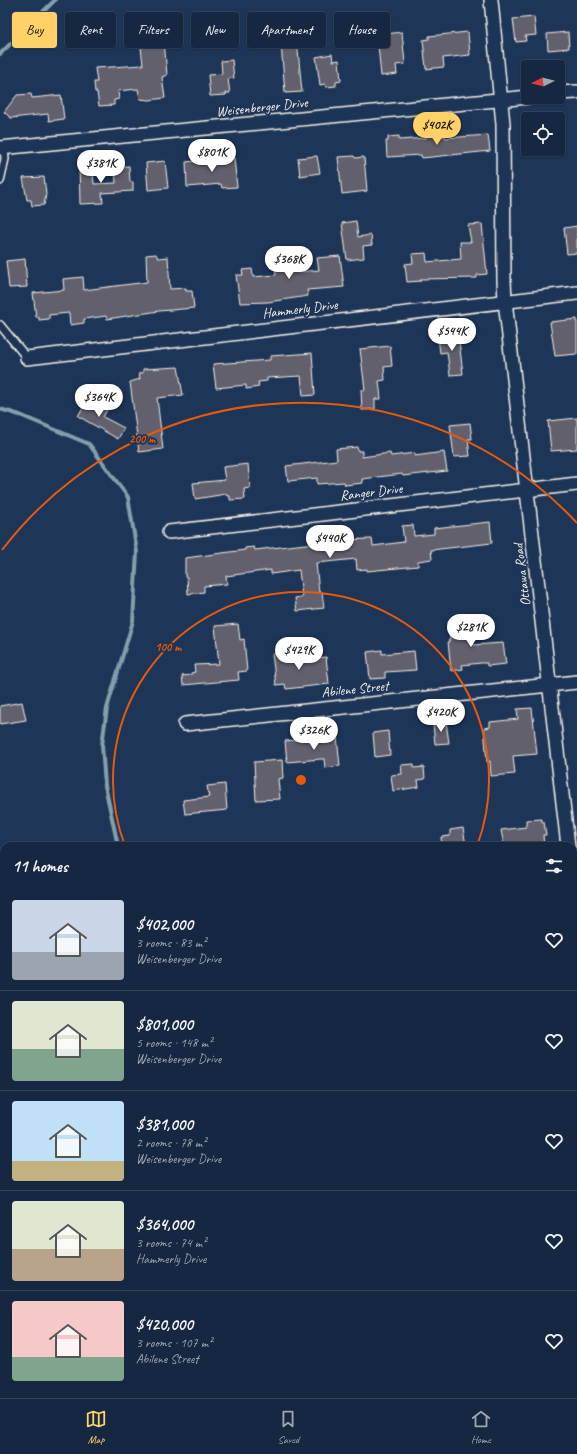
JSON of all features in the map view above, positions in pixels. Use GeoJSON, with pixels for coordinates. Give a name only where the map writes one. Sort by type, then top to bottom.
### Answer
{"type":"FeatureCollection","features":[{"type":"Feature","properties":{"kind":"street","name":"Ottawa Road"},"geometry":{"type":"LineString","coordinates":[[491,0],[503,124],[505,301],[551,685],[568,842]]}},
{"type":"Feature","properties":{"kind":"street"},"geometry":{"type":"LineString","coordinates":[[565,93],[577,92]]}},
{"type":"Feature","properties":{"kind":"street","name":"Weisenberger Drive"},"geometry":{"type":"LineString","coordinates":[[2,148],[521,97]]}},
{"type":"Feature","properties":{"kind":"street","name":"Hammerly Drive"},"geometry":{"type":"LineString","coordinates":[[27,358],[577,293]]}},
{"type":"Feature","properties":{"kind":"street","name":"Ranger Drive"},"geometry":{"type":"LineString","coordinates":[[169,532],[577,484]]}},
{"type":"Feature","properties":{"kind":"street","name":"Abilene Street"},"geometry":{"type":"LineString","coordinates":[[185,724],[577,682]]}},
{"type":"Feature","properties":{"kind":"lane"},"geometry":{"type":"LineString","coordinates":[[0,181],[5,159],[2,148]]}},
{"type":"Feature","properties":{"kind":"lane"},"geometry":{"type":"LineString","coordinates":[[0,325],[27,358]]}},
{"type":"Feature","properties":{"kind":"building"},"geometry":{"type":"Polygon","coordinates":[[[534,17],[536,35],[525,36],[526,41],[516,42],[513,19],[534,17]]]}},
{"type":"Feature","properties":{"kind":"building"},"geometry":{"type":"Polygon","coordinates":[[[402,32],[405,64],[396,65],[397,74],[381,76],[378,48],[390,48],[390,33],[402,32]]]}},
{"type":"Feature","properties":{"kind":"building"},"geometry":{"type":"Polygon","coordinates":[[[468,32],[470,55],[443,58],[444,67],[426,69],[423,40],[429,39],[429,36],[468,32]]]}},
{"type":"Feature","properties":{"kind":"building"},"geometry":{"type":"Polygon","coordinates":[[[568,32],[569,48],[548,50],[547,34],[568,32]]]}},
{"type":"Feature","properties":{"kind":"building"},"geometry":{"type":"Polygon","coordinates":[[[141,48],[165,48],[167,75],[162,77],[165,98],[149,100],[140,99],[138,89],[118,91],[119,99],[114,100],[114,105],[99,106],[97,92],[95,92],[94,82],[97,82],[95,68],[143,65],[141,48]]]}},
{"type":"Feature","properties":{"kind":"building"},"geometry":{"type":"Polygon","coordinates":[[[281,48],[298,48],[302,92],[285,93],[281,48]]]}},
{"type":"Feature","properties":{"kind":"building"},"geometry":{"type":"Polygon","coordinates":[[[332,54],[333,61],[339,60],[341,81],[336,82],[336,86],[326,87],[325,84],[320,85],[316,57],[332,54]]]}},
{"type":"Feature","properties":{"kind":"building"},"geometry":{"type":"Polygon","coordinates":[[[232,60],[234,78],[228,79],[230,93],[226,93],[226,95],[210,96],[208,75],[222,74],[221,61],[232,60]]]}},
{"type":"Feature","properties":{"kind":"building"},"geometry":{"type":"Polygon","coordinates":[[[31,94],[32,98],[61,95],[64,119],[49,121],[48,114],[11,118],[4,112],[17,95],[31,94]]]}},
{"type":"Feature","properties":{"kind":"building"},"geometry":{"type":"Polygon","coordinates":[[[438,133],[439,137],[445,136],[446,138],[488,135],[490,151],[422,158],[421,155],[387,157],[386,141],[388,141],[388,137],[399,136],[399,140],[426,138],[426,134],[438,133]]]}},
{"type":"Feature","properties":{"kind":"building"},"geometry":{"type":"Polygon","coordinates":[[[317,156],[320,173],[300,176],[298,158],[317,156]]]}},
{"type":"Feature","properties":{"kind":"building"},"geometry":{"type":"Polygon","coordinates":[[[354,156],[355,158],[364,157],[367,191],[342,194],[338,157],[354,156]]]}},
{"type":"Feature","properties":{"kind":"building"},"geometry":{"type":"Polygon","coordinates":[[[234,158],[237,187],[222,188],[221,184],[187,187],[186,162],[204,160],[204,162],[234,158]]]}},
{"type":"Feature","properties":{"kind":"building"},"geometry":{"type":"Polygon","coordinates":[[[92,161],[94,184],[116,183],[115,167],[129,166],[130,182],[133,182],[133,191],[102,193],[103,203],[80,204],[79,162],[92,161]]]}},
{"type":"Feature","properties":{"kind":"building"},"geometry":{"type":"Polygon","coordinates":[[[165,161],[168,188],[148,190],[146,163],[165,161]]]}},
{"type":"Feature","properties":{"kind":"building"},"geometry":{"type":"Polygon","coordinates":[[[44,177],[46,194],[44,205],[32,206],[31,200],[27,200],[23,178],[44,177]]]}},
{"type":"Feature","properties":{"kind":"building"},"geometry":{"type":"Polygon","coordinates":[[[356,221],[358,237],[371,235],[372,245],[363,246],[364,258],[347,260],[342,223],[356,221]]]}},
{"type":"Feature","properties":{"kind":"building"},"geometry":{"type":"Polygon","coordinates":[[[482,224],[487,274],[477,275],[477,278],[421,279],[421,281],[407,282],[405,264],[413,263],[412,254],[426,253],[427,262],[461,259],[460,242],[471,242],[468,225],[482,224]]]}},
{"type":"Feature","properties":{"kind":"building"},"geometry":{"type":"Polygon","coordinates":[[[577,226],[577,253],[567,254],[564,228],[577,226]]]}},
{"type":"Feature","properties":{"kind":"building"},"geometry":{"type":"Polygon","coordinates":[[[296,253],[298,272],[319,270],[317,258],[340,256],[344,287],[307,290],[308,296],[268,302],[240,303],[236,275],[243,275],[242,270],[252,269],[253,277],[276,275],[274,256],[296,253]]]}},
{"type":"Feature","properties":{"kind":"building"},"geometry":{"type":"Polygon","coordinates":[[[156,254],[158,258],[168,257],[170,289],[186,288],[186,291],[192,291],[194,308],[159,311],[107,319],[106,316],[84,319],[84,323],[70,325],[69,313],[49,315],[49,319],[39,320],[39,317],[36,317],[33,293],[64,290],[63,279],[83,277],[84,290],[147,282],[146,255],[156,254]]]}},
{"type":"Feature","properties":{"kind":"building"},"geometry":{"type":"Polygon","coordinates":[[[25,259],[27,287],[9,288],[6,261],[25,259]]]}},
{"type":"Feature","properties":{"kind":"building"},"geometry":{"type":"Polygon","coordinates":[[[577,319],[577,354],[555,356],[550,322],[577,319]]]}},
{"type":"Feature","properties":{"kind":"building"},"geometry":{"type":"Polygon","coordinates":[[[458,332],[463,374],[450,375],[447,352],[440,353],[438,337],[446,336],[446,333],[458,332]]]}},
{"type":"Feature","properties":{"kind":"building"},"geometry":{"type":"Polygon","coordinates":[[[390,346],[392,366],[384,367],[385,380],[379,381],[381,399],[375,399],[375,409],[362,410],[361,390],[365,390],[360,349],[390,346]]]}},
{"type":"Feature","properties":{"kind":"building"},"geometry":{"type":"Polygon","coordinates":[[[312,353],[315,395],[303,396],[301,376],[267,378],[267,381],[258,382],[259,387],[246,389],[246,385],[216,388],[213,364],[270,360],[270,356],[312,353]]]}},
{"type":"Feature","properties":{"kind":"building"},"geometry":{"type":"Polygon","coordinates":[[[178,367],[183,395],[157,398],[163,449],[139,452],[130,382],[140,379],[139,373],[143,373],[143,369],[178,367]]]}},
{"type":"Feature","properties":{"kind":"building"},"geometry":{"type":"Polygon","coordinates":[[[90,395],[101,402],[99,405],[107,410],[103,417],[124,428],[118,439],[78,416],[90,395]]]}},
{"type":"Feature","properties":{"kind":"building"},"geometry":{"type":"Polygon","coordinates":[[[577,418],[577,449],[551,451],[548,421],[577,418]]]}},
{"type":"Feature","properties":{"kind":"building"},"geometry":{"type":"Polygon","coordinates":[[[470,423],[472,439],[468,439],[470,456],[454,457],[450,425],[470,423]]]}},
{"type":"Feature","properties":{"kind":"building"},"geometry":{"type":"Polygon","coordinates":[[[357,447],[358,451],[362,451],[362,457],[390,453],[391,456],[415,453],[415,456],[444,452],[447,471],[403,476],[402,474],[362,479],[363,483],[345,485],[344,482],[317,484],[317,478],[288,481],[286,466],[337,460],[336,449],[357,447]]]}},
{"type":"Feature","properties":{"kind":"building"},"geometry":{"type":"Polygon","coordinates":[[[248,464],[250,488],[244,489],[245,499],[230,500],[230,496],[227,496],[226,494],[195,499],[193,483],[225,480],[223,467],[248,464]]]}},
{"type":"Feature","properties":{"kind":"building"},"geometry":{"type":"Polygon","coordinates":[[[490,522],[492,543],[431,550],[432,559],[418,561],[418,566],[367,571],[367,569],[357,570],[356,559],[316,563],[319,592],[322,592],[324,608],[297,611],[295,598],[302,597],[299,570],[271,574],[271,570],[226,576],[227,584],[204,586],[204,592],[188,594],[187,577],[185,577],[185,558],[245,550],[245,548],[254,547],[255,550],[314,543],[314,545],[338,540],[372,539],[373,546],[404,542],[402,526],[413,525],[414,536],[434,534],[434,528],[490,522]]]}},
{"type":"Feature","properties":{"kind":"building"},"geometry":{"type":"Polygon","coordinates":[[[470,620],[473,645],[503,643],[506,664],[487,666],[487,663],[481,663],[462,665],[463,669],[451,671],[448,622],[470,620]]]}},
{"type":"Feature","properties":{"kind":"building"},"geometry":{"type":"Polygon","coordinates":[[[238,624],[240,640],[244,639],[247,671],[238,672],[239,680],[183,685],[182,676],[191,675],[191,673],[195,672],[194,665],[219,664],[215,626],[238,624]]]}},
{"type":"Feature","properties":{"kind":"building"},"geometry":{"type":"Polygon","coordinates":[[[382,650],[382,654],[414,651],[416,670],[385,672],[385,678],[370,679],[367,652],[382,650]]]}},
{"type":"Feature","properties":{"kind":"building"},"geometry":{"type":"Polygon","coordinates":[[[299,651],[300,660],[326,657],[329,684],[286,689],[285,684],[276,685],[272,654],[299,651]]]}},
{"type":"Feature","properties":{"kind":"building"},"geometry":{"type":"Polygon","coordinates":[[[22,702],[26,720],[0,724],[0,706],[22,702]]]}},
{"type":"Feature","properties":{"kind":"building"},"geometry":{"type":"Polygon","coordinates":[[[532,708],[537,754],[513,756],[515,774],[491,776],[490,761],[487,762],[484,728],[490,727],[490,722],[518,719],[517,709],[532,708]]]}},
{"type":"Feature","properties":{"kind":"building"},"geometry":{"type":"Polygon","coordinates":[[[446,722],[449,743],[435,744],[433,724],[446,722]]]}},
{"type":"Feature","properties":{"kind":"building"},"geometry":{"type":"Polygon","coordinates":[[[388,731],[390,755],[375,757],[373,733],[388,731]]]}},
{"type":"Feature","properties":{"kind":"building"},"geometry":{"type":"Polygon","coordinates":[[[337,737],[340,766],[325,768],[324,759],[287,762],[285,741],[337,737]]]}},
{"type":"Feature","properties":{"kind":"building"},"geometry":{"type":"Polygon","coordinates":[[[282,760],[283,778],[278,779],[280,799],[256,800],[254,762],[282,760]]]}},
{"type":"Feature","properties":{"kind":"building"},"geometry":{"type":"Polygon","coordinates":[[[414,764],[414,768],[424,767],[425,779],[418,780],[419,787],[393,791],[391,775],[402,774],[401,765],[414,764]]]}},
{"type":"Feature","properties":{"kind":"building"},"geometry":{"type":"Polygon","coordinates":[[[225,784],[227,810],[185,814],[183,800],[209,797],[207,786],[225,784]]]}},
{"type":"Feature","properties":{"kind":"building"},"geometry":{"type":"Polygon","coordinates":[[[542,819],[542,822],[544,822],[546,835],[543,835],[544,842],[503,842],[501,830],[526,827],[526,820],[542,819]]]}},
{"type":"Feature","properties":{"kind":"building"},"geometry":{"type":"Polygon","coordinates":[[[463,828],[465,842],[442,842],[441,837],[450,836],[450,830],[463,828]]]}},
{"type":"Feature","properties":{"kind":"waterway"},"geometry":{"type":"LineString","coordinates":[[0,54],[55,0]]}},
{"type":"Feature","properties":{"kind":"waterway"},"geometry":{"type":"LineString","coordinates":[[0,409],[20,415],[89,444],[128,497],[137,552],[133,621],[107,708],[102,745],[105,786],[117,842]]}}]}
